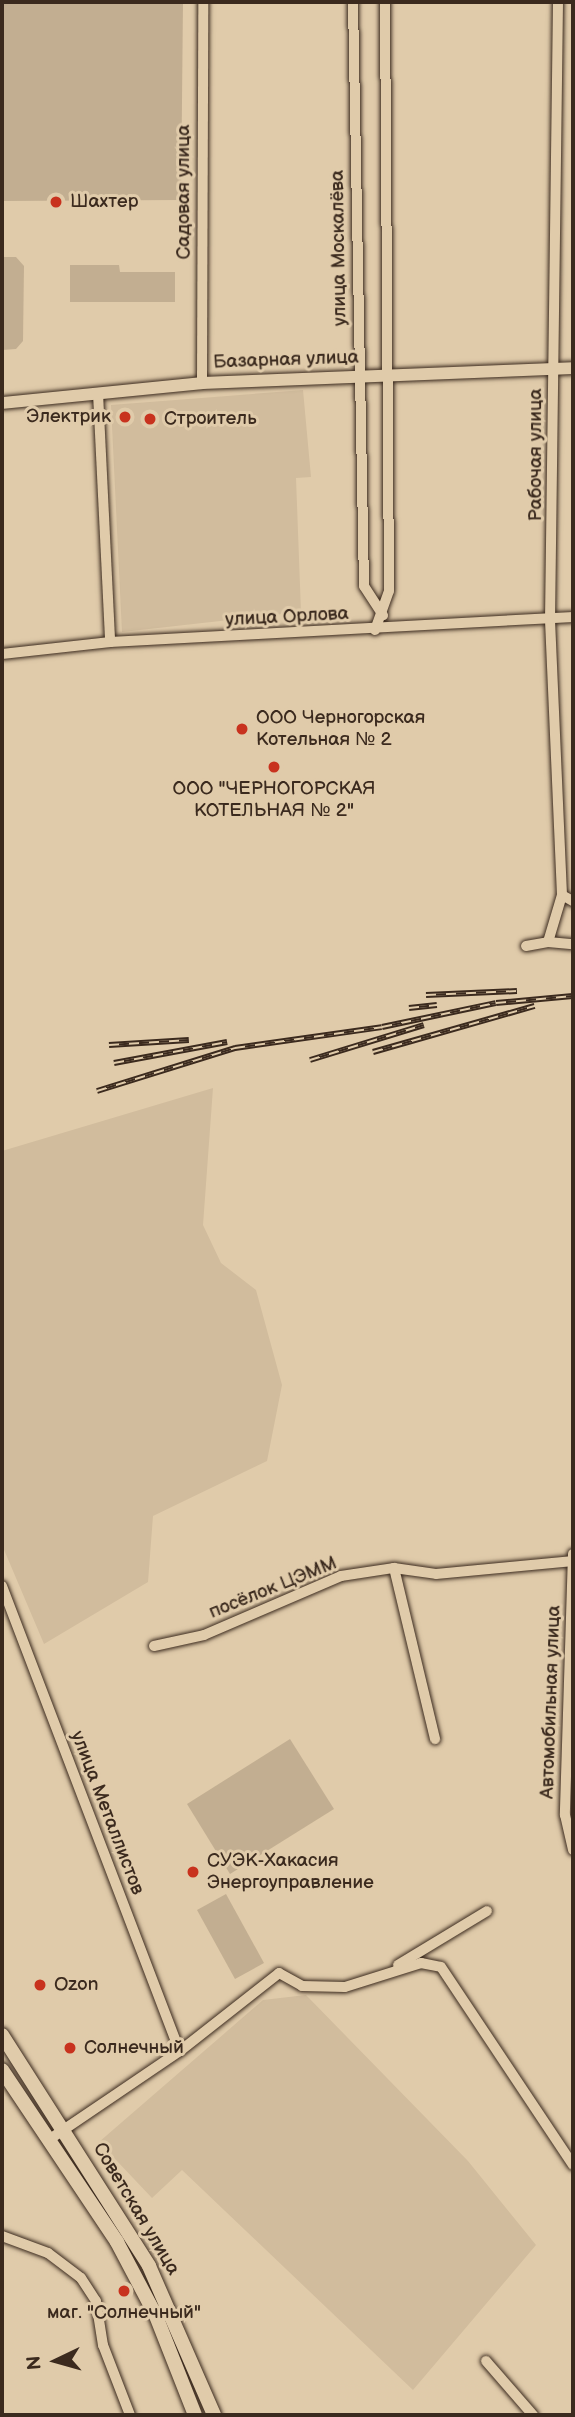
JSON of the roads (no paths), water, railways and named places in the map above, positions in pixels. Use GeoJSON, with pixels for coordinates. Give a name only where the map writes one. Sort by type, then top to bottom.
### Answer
{"type":"FeatureCollection","features":[{"type":"Feature","properties":{"kind":"main road","name":"Советская улица"},"geometry":{"type":"LineString","coordinates":[[2,2035],[149,2266],[214,2415]]}},
{"type":"Feature","properties":{"kind":"main road","name":"Советская улица"},"geometry":{"type":"LineString","coordinates":[[2,2070],[134,2272],[195,2415]]}},
{"type":"Feature","properties":{"kind":"main road"},"geometry":{"type":"LineString","coordinates":[[15,2090],[30,2080]]}},
{"type":"Feature","properties":{"kind":"street","name":"Садовая улица"},"geometry":{"type":"LineString","coordinates":[[202,2],[202,383]]}},
{"type":"Feature","properties":{"kind":"street","name":"улица Москалёва"},"geometry":{"type":"LineString","coordinates":[[353,2],[364,586],[383,615]]}},
{"type":"Feature","properties":{"kind":"street"},"geometry":{"type":"LineString","coordinates":[[375,630],[383,615],[389,591],[390,376],[385,2]]}},
{"type":"Feature","properties":{"kind":"street","name":"Рабочая улица"},"geometry":{"type":"LineString","coordinates":[[548,942],[562,895],[550,620],[558,2]]}},
{"type":"Feature","properties":{"kind":"street","name":"Базарная улица"},"geometry":{"type":"LineString","coordinates":[[2,403],[202,383],[573,368]]}},
{"type":"Feature","properties":{"kind":"street"},"geometry":{"type":"LineString","coordinates":[[98,393],[110,642]]}},
{"type":"Feature","properties":{"kind":"street","name":"улица Орлова"},"geometry":{"type":"LineString","coordinates":[[2,654],[110,642],[375,630],[573,617]]}},
{"type":"Feature","properties":{"kind":"street"},"geometry":{"type":"LineString","coordinates":[[562,895],[573,901]]}},
{"type":"Feature","properties":{"kind":"street"},"geometry":{"type":"LineString","coordinates":[[526,946],[548,942],[573,944]]}},
{"type":"Feature","properties":{"kind":"street","name":"Автомобильная улица"},"geometry":{"type":"LineString","coordinates":[[573,1554],[565,1815],[573,1850]]}},
{"type":"Feature","properties":{"kind":"street","name":"посёлок ЦЭММ"},"geometry":{"type":"LineString","coordinates":[[154,1646],[204,1635],[341,1576],[394,1568],[436,1574],[573,1561]]}},
{"type":"Feature","properties":{"kind":"street"},"geometry":{"type":"LineString","coordinates":[[394,1568],[435,1739]]}},
{"type":"Feature","properties":{"kind":"street","name":"улица Металлистов"},"geometry":{"type":"LineString","coordinates":[[2,1586],[180,2052]]}},
{"type":"Feature","properties":{"kind":"street"},"geometry":{"type":"LineString","coordinates":[[391,1969],[487,1912]]}},
{"type":"Feature","properties":{"kind":"street"},"geometry":{"type":"LineString","coordinates":[[50,2140],[180,2052],[279,1973],[302,1986],[345,1986],[391,1969],[421,1963],[441,1967],[573,2165]]}},
{"type":"Feature","properties":{"kind":"street"},"geometry":{"type":"LineString","coordinates":[[2,2236],[48,2253],[81,2278],[96,2301],[103,2345],[130,2415]]}},
{"type":"Feature","properties":{"kind":"street"},"geometry":{"type":"LineString","coordinates":[[485,2361],[533,2415]]}},
{"type":"Feature","properties":{"kind":"railway"},"geometry":{"type":"LineString","coordinates":[[426,995],[517,991]]}},
{"type":"Feature","properties":{"kind":"railway"},"geometry":{"type":"LineString","coordinates":[[97,1091],[235,1048],[382,1027],[496,1003],[573,996]]}},
{"type":"Feature","properties":{"kind":"railway"},"geometry":{"type":"LineString","coordinates":[[409,1008],[437,1005]]}},
{"type":"Feature","properties":{"kind":"railway"},"geometry":{"type":"LineString","coordinates":[[373,1052],[535,1006]]}},
{"type":"Feature","properties":{"kind":"railway"},"geometry":{"type":"LineString","coordinates":[[310,1060],[424,1025]]}},
{"type":"Feature","properties":{"kind":"railway"},"geometry":{"type":"LineString","coordinates":[[109,1045],[189,1040]]}},
{"type":"Feature","properties":{"kind":"railway"},"geometry":{"type":"LineString","coordinates":[[114,1063],[227,1042]]}},
{"type":"Feature","properties":{"kind":"place","name":"Шахтер"},"geometry":{"type":"Point","coordinates":[56,202]}},
{"type":"Feature","properties":{"kind":"place","name":"Электрик"},"geometry":{"type":"Point","coordinates":[125,417]}},
{"type":"Feature","properties":{"kind":"place","name":"Строитель"},"geometry":{"type":"Point","coordinates":[150,419]}},
{"type":"Feature","properties":{"kind":"place","name":"ООО Черногорская Котельная № 2"},"geometry":{"type":"Point","coordinates":[242,729]}},
{"type":"Feature","properties":{"kind":"place","name":"ООО \"ЧЕРНОГОРСКАЯ КОТЕЛЬНАЯ № 2\""},"geometry":{"type":"Point","coordinates":[274,767]}},
{"type":"Feature","properties":{"kind":"place","name":"СУЭК-Хакасия Энергоуправление"},"geometry":{"type":"Point","coordinates":[193,1872]}},
{"type":"Feature","properties":{"kind":"place","name":"Ozon"},"geometry":{"type":"Point","coordinates":[40,1985]}},
{"type":"Feature","properties":{"kind":"place","name":"Солнечный"},"geometry":{"type":"Point","coordinates":[70,2048]}},
{"type":"Feature","properties":{"kind":"place","name":"маг. \"Солнечный\""},"geometry":{"type":"Point","coordinates":[124,2291]}}]}
